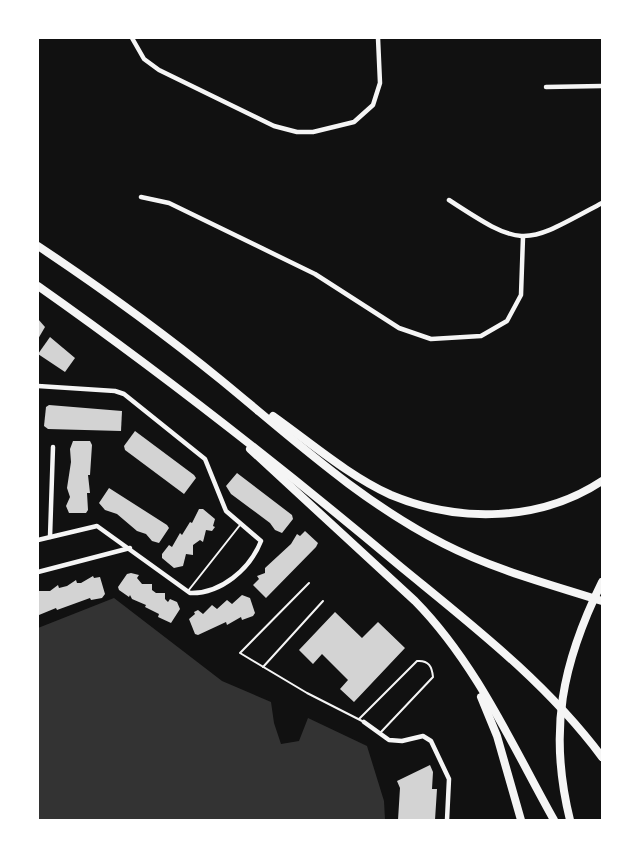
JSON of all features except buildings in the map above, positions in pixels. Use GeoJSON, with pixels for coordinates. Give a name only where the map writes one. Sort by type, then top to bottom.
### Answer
{"type":"FeatureCollection","features":[{"type":"Feature","properties":{"kind":"highway"},"geometry":{"type":"LineString","coordinates":[[38,246],[139,317],[332,471],[405,522],[486,563],[603,601]]}},
{"type":"Feature","properties":{"kind":"highway"},"geometry":{"type":"LineString","coordinates":[[38,286],[278,464],[483,634],[542,687],[603,757]]}},
{"type":"Feature","properties":{"kind":"highway"},"geometry":{"type":"LineString","coordinates":[[218,378],[354,474],[390,494],[428,507],[464,514],[510,514],[565,500],[603,481]]}},
{"type":"Feature","properties":{"kind":"highway"},"geometry":{"type":"LineString","coordinates":[[233,432],[436,623],[487,698],[554,820]]}},
{"type":"Feature","properties":{"kind":"highway"},"geometry":{"type":"LineString","coordinates":[[570,820],[561,778],[561,710],[573,647],[603,582]]}},
{"type":"Feature","properties":{"kind":"highway"},"geometry":{"type":"LineString","coordinates":[[462,659],[492,724],[521,820]]}},
{"type":"Feature","properties":{"kind":"street"},"geometry":{"type":"LineString","coordinates":[[132,38],[144,59],[159,70],[274,126],[297,132],[313,132],[354,122],[371,108],[380,83],[378,38]]}},
{"type":"Feature","properties":{"kind":"street"},"geometry":{"type":"LineString","coordinates":[[546,87],[603,86]]}},
{"type":"Feature","properties":{"kind":"street"},"geometry":{"type":"LineString","coordinates":[[141,197],[165,201],[315,274],[399,328],[431,339],[453,340],[481,336],[507,321],[522,295],[523,237]]}},
{"type":"Feature","properties":{"kind":"street"},"geometry":{"type":"LineString","coordinates":[[449,200],[494,230],[523,237],[546,232],[603,203]]}},
{"type":"Feature","properties":{"kind":"street"},"geometry":{"type":"LineString","coordinates":[[38,386],[114,391],[124,394],[206,459],[223,507],[259,537],[261,544],[229,583],[199,593],[188,591],[97,526],[38,540]]}},
{"type":"Feature","properties":{"kind":"street"},"geometry":{"type":"LineString","coordinates":[[50,537],[53,447]]}},
{"type":"Feature","properties":{"kind":"street"},"geometry":{"type":"LineString","coordinates":[[38,572],[130,548]]}},
{"type":"Feature","properties":{"kind":"street"},"geometry":{"type":"LineString","coordinates":[[361,721],[393,741],[420,736],[431,741],[449,779],[447,820]]}},
{"type":"Feature","properties":{"kind":"lane"},"geometry":{"type":"LineString","coordinates":[[188,591],[242,523]]}},
{"type":"Feature","properties":{"kind":"lane"},"geometry":{"type":"LineString","coordinates":[[309,583],[240,653],[361,721],[417,661],[429,663],[433,677],[379,734]]}},
{"type":"Feature","properties":{"kind":"lane"},"geometry":{"type":"LineString","coordinates":[[263,667],[323,601]]}},
{"type":"Feature","properties":{"kind":"shaded area"},"geometry":{"type":"Polygon","coordinates":[[[114,598],[222,681],[271,702],[274,723],[281,744],[299,741],[308,718],[367,746],[384,801],[385,820],[38,820],[38,628],[114,598]]]}}]}
